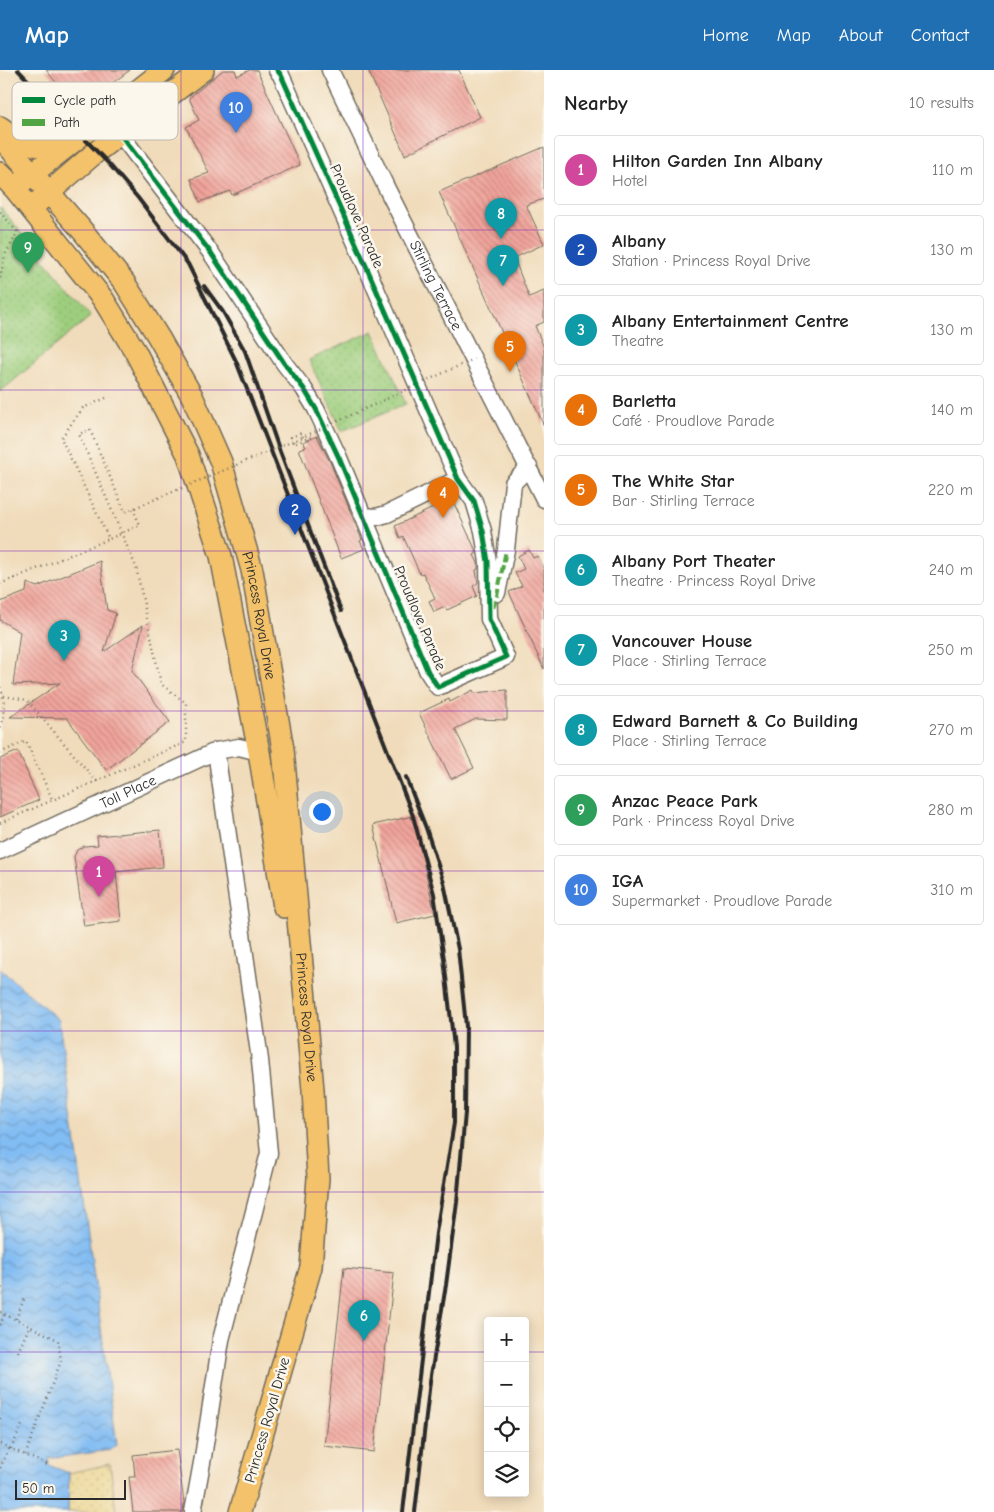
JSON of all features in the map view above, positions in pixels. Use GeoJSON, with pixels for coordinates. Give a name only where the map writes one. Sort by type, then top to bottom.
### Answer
{"type":"FeatureCollection","features":[{"type":"Feature","properties":{"kind":"main road"},"geometry":{"type":"LineString","coordinates":[[149,82],[164,70]]}},
{"type":"Feature","properties":{"kind":"main road"},"geometry":{"type":"LineString","coordinates":[[178,90],[204,70]]}},
{"type":"Feature","properties":{"kind":"main road"},"geometry":{"type":"LineString","coordinates":[[0,127],[12,137]]}},
{"type":"Feature","properties":{"kind":"main road","name":"Princess Royal Drive"},"geometry":{"type":"LineString","coordinates":[[0,137],[81,229],[124,282],[159,338],[192,396],[222,462],[252,570],[283,749],[313,1090],[318,1178],[311,1267],[240,1512]]}},
{"type":"Feature","properties":{"kind":"main road"},"geometry":{"type":"LineString","coordinates":[[18,140],[40,147],[65,148]]}},
{"type":"Feature","properties":{"kind":"main road"},"geometry":{"type":"LineString","coordinates":[[15,188],[75,140]]}},
{"type":"Feature","properties":{"kind":"main road"},"geometry":{"type":"LineString","coordinates":[[30,208],[112,140]]}},
{"type":"Feature","properties":{"kind":"main road"},"geometry":{"type":"LineString","coordinates":[[80,166],[67,204],[81,229]]}},
{"type":"Feature","properties":{"kind":"main road","name":"Princess Royal Drive"},"geometry":{"type":"LineString","coordinates":[[0,172],[103,298],[135,351],[188,454],[221,556],[259,752],[313,1090]]}},
{"type":"Feature","properties":{"kind":"main road"},"geometry":{"type":"LineString","coordinates":[[259,752],[283,749]]}},
{"type":"Feature","properties":{"kind":"street","name":"Proudlove Parade"},"geometry":{"type":"LineString","coordinates":[[125,140],[211,253],[284,363],[304,389],[326,430],[364,516],[428,672],[438,687],[506,658],[489,619],[488,562],[483,531],[474,501],[458,479],[366,266],[281,75],[277,70]]}},
{"type":"Feature","properties":{"kind":"street","name":"Stirling Terrace"},"geometry":{"type":"LineString","coordinates":[[330,70],[386,187],[544,499]]}},
{"type":"Feature","properties":{"kind":"street"},"geometry":{"type":"LineString","coordinates":[[489,619],[497,596],[506,550],[513,483],[529,467]]}},
{"type":"Feature","properties":{"kind":"street"},"geometry":{"type":"LineString","coordinates":[[364,516],[387,514],[458,479]]}},
{"type":"Feature","properties":{"kind":"street","name":"Toll Place"},"geometry":{"type":"LineString","coordinates":[[0,851],[216,751],[239,747],[259,752]]}},
{"type":"Feature","properties":{"kind":"street"},"geometry":{"type":"LineString","coordinates":[[193,1512],[221,1340],[269,1153],[260,1060],[216,751]]}},
{"type":"Feature","properties":{"kind":"path"},"geometry":{"type":"LineString","coordinates":[[0,212],[18,232],[5,254],[0,278]]}},
{"type":"Feature","properties":{"kind":"path"},"geometry":{"type":"LineString","coordinates":[[0,823],[186,742],[186,702],[161,684],[136,568],[79,434],[90,430],[125,512],[303,437],[474,359]]}},
{"type":"Feature","properties":{"kind":"path"},"geometry":{"type":"LineString","coordinates":[[106,398],[83,408],[61,438],[109,539]]}},
{"type":"Feature","properties":{"kind":"path"},"geometry":{"type":"LineString","coordinates":[[302,441],[294,444],[291,437],[301,433],[303,437]]}},
{"type":"Feature","properties":{"kind":"path"},"geometry":{"type":"LineString","coordinates":[[0,584],[140,526],[133,509]]}},
{"type":"Feature","properties":{"kind":"path"},"geometry":{"type":"LineString","coordinates":[[0,687],[4,696],[4,717],[0,730]]}},
{"type":"Feature","properties":{"kind":"path"},"geometry":{"type":"LineString","coordinates":[[4,696],[28,700],[97,782]]}},
{"type":"Feature","properties":{"kind":"path"},"geometry":{"type":"LineString","coordinates":[[0,752],[26,741],[53,801]]}},
{"type":"Feature","properties":{"kind":"path"},"geometry":{"type":"LineString","coordinates":[[0,1293],[2,1287]]}},
{"type":"Feature","properties":{"kind":"path"},"geometry":{"type":"LineString","coordinates":[[16,1319],[25,1298]]}},
{"type":"Feature","properties":{"kind":"path"},"geometry":{"type":"LineString","coordinates":[[0,1312],[58,1340],[61,1361],[25,1456]]}},
{"type":"Feature","properties":{"kind":"path"},"geometry":{"type":"LineString","coordinates":[[0,1325],[5,1314]]}},
{"type":"Feature","properties":{"kind":"path"},"geometry":{"type":"LineString","coordinates":[[18,1352],[30,1325]]}},
{"type":"Feature","properties":{"kind":"path"},"geometry":{"type":"LineString","coordinates":[[0,1468],[22,1424]]}},
{"type":"Feature","properties":{"kind":"path"},"geometry":{"type":"LineString","coordinates":[[0,1444],[48,1465]]}},
{"type":"Feature","properties":{"kind":"sand"},"geometry":{"type":"Polygon","coordinates":[[[110,1464],[116,1512],[68,1512],[69,1473],[110,1464]]]}},
{"type":"Feature","properties":{"kind":"green space"},"geometry":{"type":"Polygon","coordinates":[[[0,207],[91,316],[0,392],[0,207]]]}},
{"type":"Feature","properties":{"kind":"green space"},"geometry":{"type":"Polygon","coordinates":[[[373,331],[406,404],[342,431],[309,360],[373,331]]]}},
{"type":"Feature","properties":{"kind":"water"},"geometry":{"type":"Polygon","coordinates":[[[0,969],[59,1020],[117,1445],[111,1450],[50,1457],[48,1465],[69,1473],[68,1512],[0,1512],[0,969]]]}},
{"type":"Feature","properties":{"kind":"building"},"geometry":{"type":"Polygon","coordinates":[[[46,70],[130,70],[114,82],[55,81],[46,70]]]}},
{"type":"Feature","properties":{"kind":"building"},"geometry":{"type":"Polygon","coordinates":[[[223,70],[235,70],[237,76],[250,70],[257,70],[300,165],[232,195],[230,191],[200,202],[191,179],[209,173],[186,127],[199,120],[189,98],[223,70]]]}},
{"type":"Feature","properties":{"kind":"building"},"geometry":{"type":"Polygon","coordinates":[[[368,70],[459,70],[480,117],[405,155],[368,70]]]}},
{"type":"Feature","properties":{"kind":"building"},"geometry":{"type":"Polygon","coordinates":[[[544,147],[544,199],[526,205],[544,244],[514,258],[529,297],[544,291],[544,322],[535,326],[544,348],[544,426],[439,192],[544,147]]]}},
{"type":"Feature","properties":{"kind":"building"},"geometry":{"type":"Polygon","coordinates":[[[317,436],[330,462],[364,549],[341,558],[299,449],[306,447],[303,442],[317,436]]]}},
{"type":"Feature","properties":{"kind":"building"},"geometry":{"type":"Polygon","coordinates":[[[452,499],[476,551],[474,555],[478,563],[478,569],[476,570],[478,583],[473,586],[477,596],[447,610],[445,607],[434,612],[429,601],[435,598],[423,573],[420,574],[403,536],[400,538],[395,526],[452,499]]]}},
{"type":"Feature","properties":{"kind":"building"},"geometry":{"type":"Polygon","coordinates":[[[529,550],[533,558],[538,556],[544,568],[544,669],[509,592],[522,586],[515,573],[524,569],[518,556],[529,550]]]}},
{"type":"Feature","properties":{"kind":"building"},"geometry":{"type":"Polygon","coordinates":[[[100,561],[107,610],[116,613],[104,652],[143,625],[132,671],[170,722],[106,770],[67,718],[10,717],[60,683],[13,685],[20,632],[0,620],[0,602],[26,592],[27,583],[37,587],[100,561]]]}},
{"type":"Feature","properties":{"kind":"building"},"geometry":{"type":"Polygon","coordinates":[[[473,690],[474,693],[507,690],[507,720],[476,719],[455,729],[474,768],[451,779],[419,713],[449,699],[450,702],[473,690]]]}},
{"type":"Feature","properties":{"kind":"building"},"geometry":{"type":"Polygon","coordinates":[[[18,751],[39,800],[0,817],[0,759],[18,751]]]}},
{"type":"Feature","properties":{"kind":"building"},"geometry":{"type":"Polygon","coordinates":[[[413,816],[435,914],[396,923],[373,825],[413,816]]]}},
{"type":"Feature","properties":{"kind":"building"},"geometry":{"type":"Polygon","coordinates":[[[160,830],[163,867],[116,872],[121,921],[84,926],[74,857],[77,850],[84,846],[98,845],[97,836],[160,830]]]}},
{"type":"Feature","properties":{"kind":"building"},"geometry":{"type":"Polygon","coordinates":[[[344,1268],[394,1273],[374,1452],[324,1446],[344,1268]]]}},
{"type":"Feature","properties":{"kind":"building"},"geometry":{"type":"Polygon","coordinates":[[[177,1450],[184,1503],[183,1512],[133,1512],[129,1477],[135,1477],[133,1455],[177,1450]]]}},
{"type":"Feature","properties":{"kind":"railway"},"geometry":{"type":"LineString","coordinates":[[18,70],[30,82]]}},
{"type":"Feature","properties":{"kind":"railway"},"geometry":{"type":"LineString","coordinates":[[86,140],[138,198],[188,264],[236,361],[413,816],[434,894],[454,1047],[454,1123],[436,1233],[403,1512]]}},
{"type":"Feature","properties":{"kind":"railway"},"geometry":{"type":"LineString","coordinates":[[204,286],[223,312],[245,351],[280,452],[341,611]]}},
{"type":"Feature","properties":{"kind":"railway"},"geometry":{"type":"LineString","coordinates":[[406,777],[426,828],[444,883],[458,949],[466,1026],[465,1113],[457,1202],[446,1285],[430,1381],[415,1512]]}},
{"type":"Feature","properties":{"kind":"marked path"},"geometry":{"type":"LineString","coordinates":[[493,608],[506,550]]}},
{"type":"Feature","properties":{"kind":"cycle path"},"geometry":{"type":"LineString","coordinates":[[125,140],[211,253],[316,409],[339,458],[428,672],[438,687],[506,657],[489,619],[488,562],[483,531],[474,501],[458,479],[366,266],[281,75],[277,70]]}},
{"type":"Feature","properties":{"kind":"place","name":"IGA"},"geometry":{"type":"Point","coordinates":[236,133]}},
{"type":"Feature","properties":{"kind":"place","name":"Edward Barnett & Co Building"},"geometry":{"type":"Point","coordinates":[501,239]}},
{"type":"Feature","properties":{"kind":"place","name":"Anzac Peace Park"},"geometry":{"type":"Point","coordinates":[28,273]}},
{"type":"Feature","properties":{"kind":"place","name":"Vancouver House"},"geometry":{"type":"Point","coordinates":[503,286]}},
{"type":"Feature","properties":{"kind":"place","name":"The White Star"},"geometry":{"type":"Point","coordinates":[510,372]}},
{"type":"Feature","properties":{"kind":"place","name":"Barletta"},"geometry":{"type":"Point","coordinates":[443,518]}},
{"type":"Feature","properties":{"kind":"place","name":"Albany"},"geometry":{"type":"Point","coordinates":[295,535]}},
{"type":"Feature","properties":{"kind":"place","name":"Albany Entertainment Centre"},"geometry":{"type":"Point","coordinates":[64,661]}},
{"type":"Feature","properties":{"kind":"place","name":"Hilton Garden Inn Albany"},"geometry":{"type":"Point","coordinates":[99,897]}},
{"type":"Feature","properties":{"kind":"place","name":"Albany Port Theater"},"geometry":{"type":"Point","coordinates":[364,1341]}}]}
